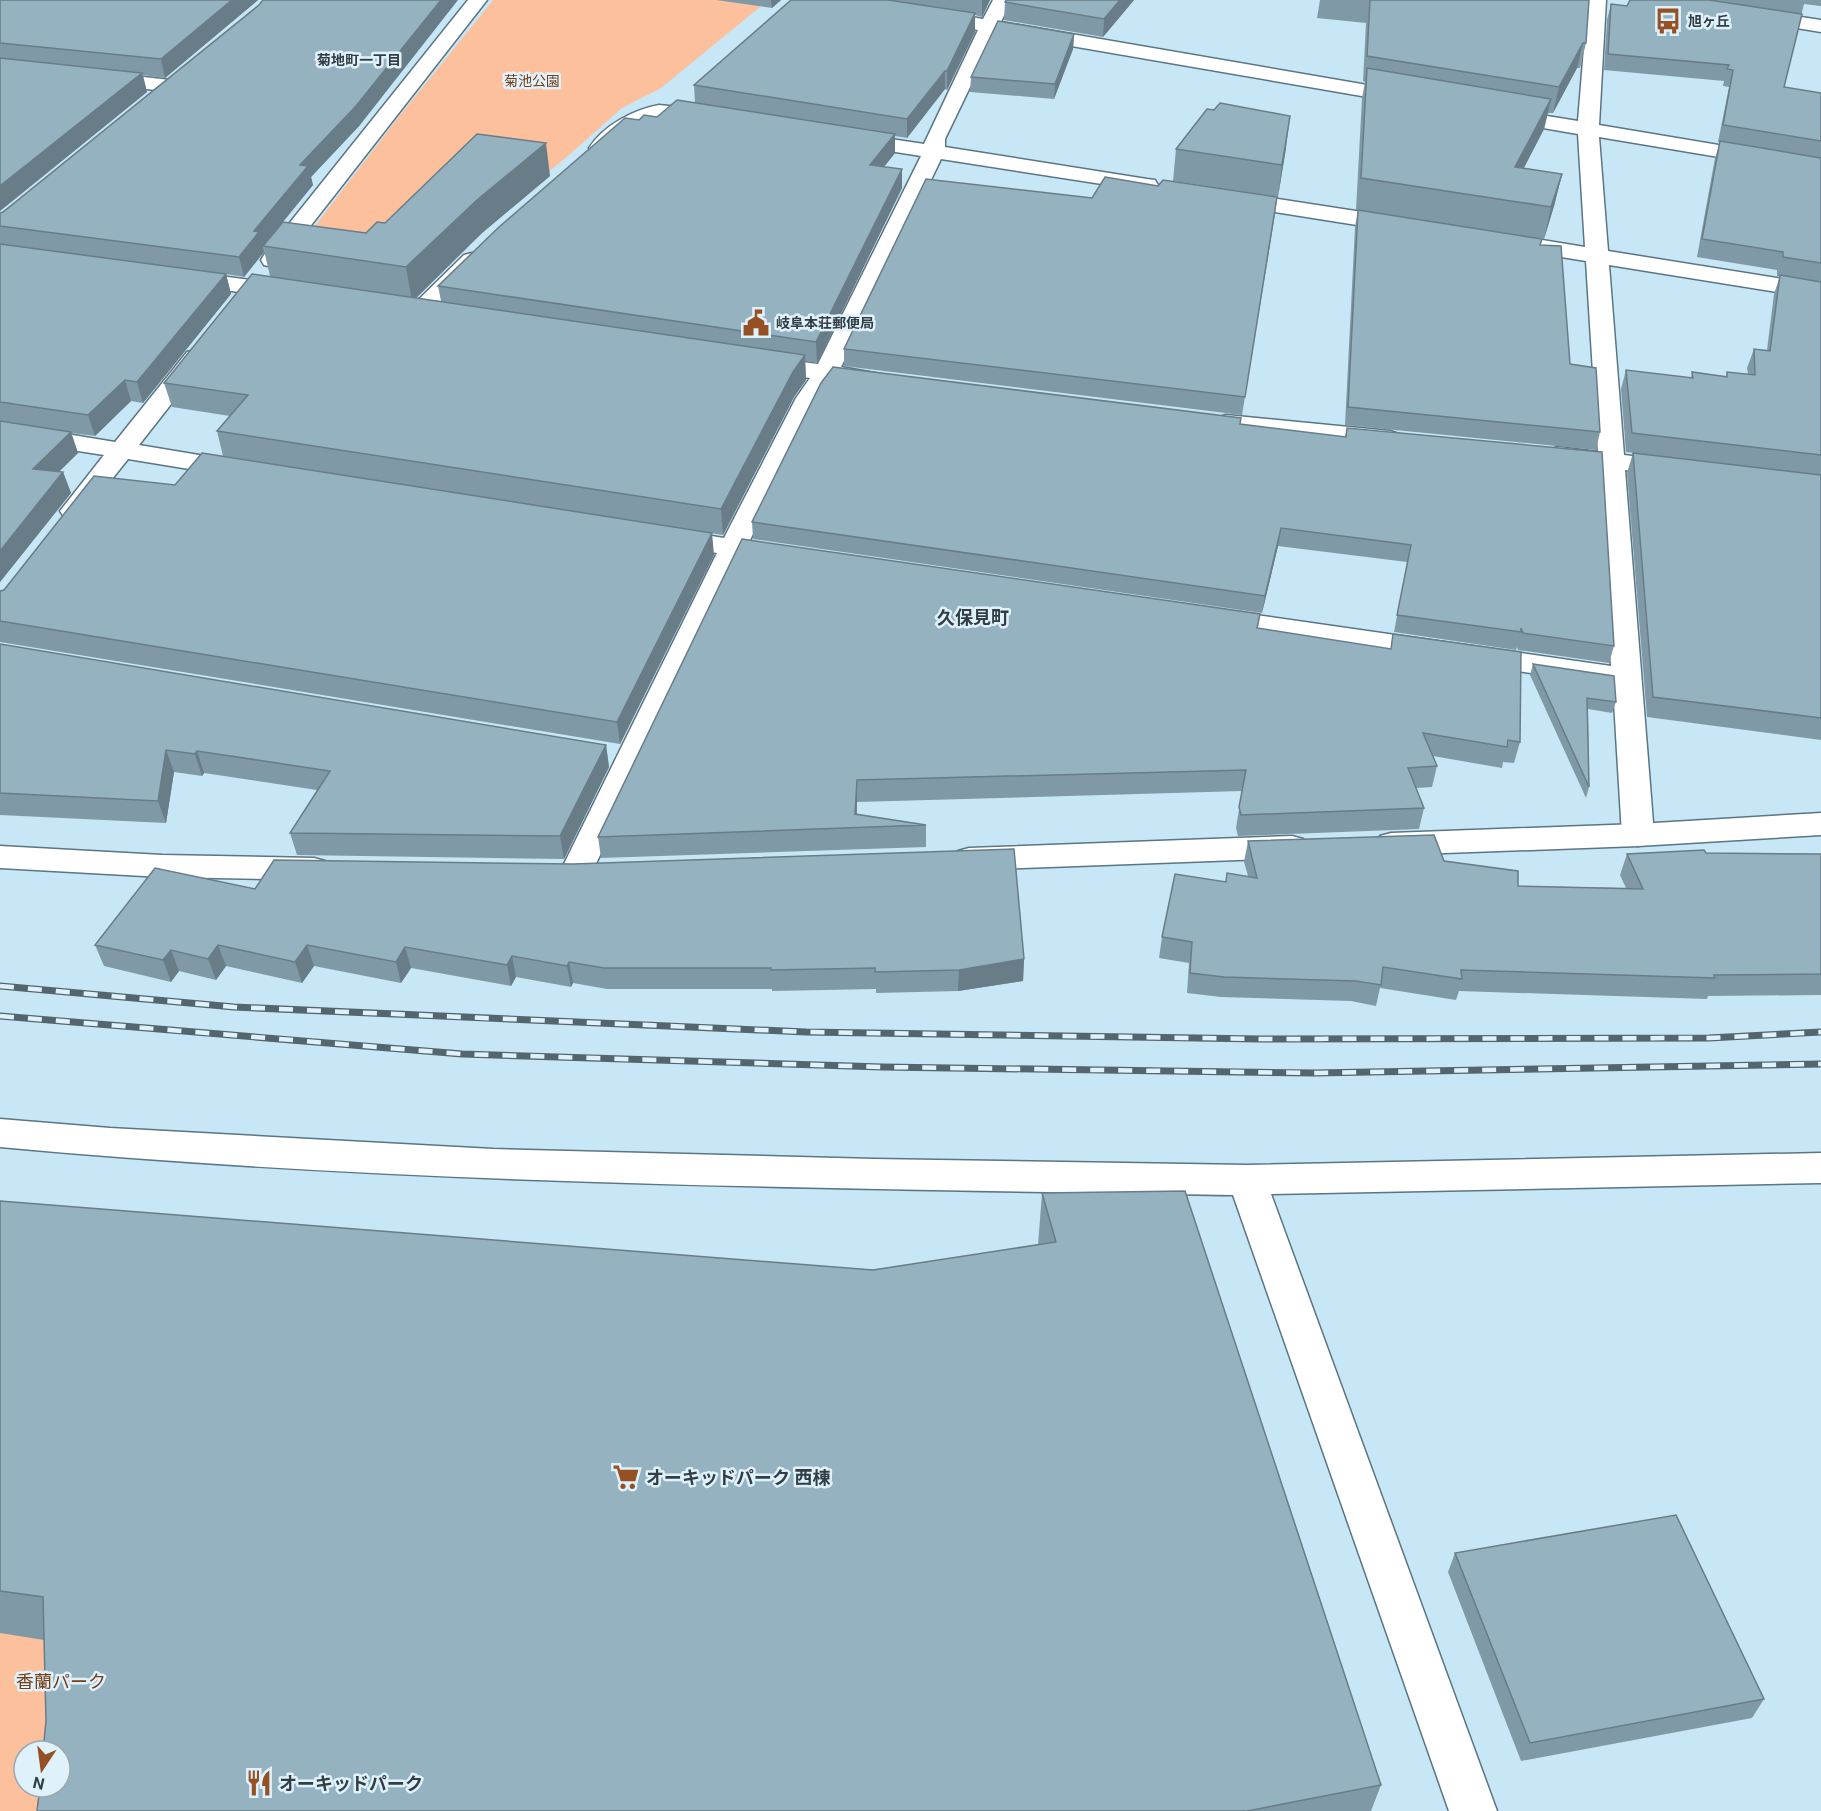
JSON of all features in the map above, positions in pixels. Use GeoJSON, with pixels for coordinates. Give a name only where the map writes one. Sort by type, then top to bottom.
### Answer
{"type":"FeatureCollection","features":[{"type":"Feature","properties":{"kind":"street"},"geometry":{"type":"LineString","coordinates":[[244,296],[478,0]]}},
{"type":"Feature","properties":{"kind":"street"},"geometry":{"type":"LineString","coordinates":[[612,871],[564,872],[619,756],[733,547],[808,399],[826,374],[934,152],[935,139],[1002,0]]}},
{"type":"Feature","properties":{"kind":"street"},"geometry":{"type":"LineString","coordinates":[[1597,0],[1588,129],[1638,835]]}},
{"type":"Feature","properties":{"kind":"street"},"geometry":{"type":"LineString","coordinates":[[907,13],[1423,101]]}},
{"type":"Feature","properties":{"kind":"street"},"geometry":{"type":"LineString","coordinates":[[1742,14],[1821,26]]}},
{"type":"Feature","properties":{"kind":"street"},"geometry":{"type":"LineString","coordinates":[[152,100],[187,72]]}},
{"type":"Feature","properties":{"kind":"street"},"geometry":{"type":"LineString","coordinates":[[79,76],[170,86]]}},
{"type":"Feature","properties":{"kind":"street"},"geometry":{"type":"LineString","coordinates":[[669,109],[687,94]]}},
{"type":"Feature","properties":{"kind":"street"},"geometry":{"type":"LineString","coordinates":[[579,165],[632,120],[648,112],[669,109],[727,119]]}},
{"type":"Feature","properties":{"kind":"street"},"geometry":{"type":"LineString","coordinates":[[1481,111],[1821,168]]}},
{"type":"Feature","properties":{"kind":"street"},"geometry":{"type":"LineString","coordinates":[[830,136],[1168,189]]}},
{"type":"Feature","properties":{"kind":"street"},"geometry":{"type":"LineString","coordinates":[[1215,196],[1427,229]]}},
{"type":"Feature","properties":{"kind":"street"},"geometry":{"type":"LineString","coordinates":[[1497,240],[1821,292]]}},
{"type":"Feature","properties":{"kind":"street"},"geometry":{"type":"LineString","coordinates":[[420,311],[484,248]]}},
{"type":"Feature","properties":{"kind":"street"},"geometry":{"type":"LineString","coordinates":[[160,275],[244,296],[308,295]]}},
{"type":"Feature","properties":{"kind":"street"},"geometry":{"type":"LineString","coordinates":[[57,532],[208,341]]}},
{"type":"Feature","properties":{"kind":"street"},"geometry":{"type":"LineString","coordinates":[[745,362],[900,383]]}},
{"type":"Feature","properties":{"kind":"street"},"geometry":{"type":"LineString","coordinates":[[1202,421],[1416,442]]}},
{"type":"Feature","properties":{"kind":"street"},"geometry":{"type":"LineString","coordinates":[[0,430],[263,473]]}},
{"type":"Feature","properties":{"kind":"street"},"geometry":{"type":"LineString","coordinates":[[1535,453],[1694,470]]}},
{"type":"Feature","properties":{"kind":"street"},"geometry":{"type":"LineString","coordinates":[[639,532],[803,558]]}},
{"type":"Feature","properties":{"kind":"street"},"geometry":{"type":"LineString","coordinates":[[1192,615],[1628,678]]}},
{"type":"Feature","properties":{"kind":"street"},"geometry":{"type":"LineString","coordinates":[[1364,845],[1638,835],[1821,824]]}},
{"type":"Feature","properties":{"kind":"street"},"geometry":{"type":"LineString","coordinates":[[946,860],[1316,846]]}},
{"type":"Feature","properties":{"kind":"street"},"geometry":{"type":"LineString","coordinates":[[0,857],[162,866],[339,869]]}},
{"type":"Feature","properties":{"kind":"street"},"geometry":{"type":"LineString","coordinates":[[0,1133],[110,1143],[493,1164],[886,1174],[1247,1180],[1821,1168]]}},
{"type":"Feature","properties":{"kind":"street"},"geometry":{"type":"LineString","coordinates":[[1247,1180],[1473,1811]]}},
{"type":"Feature","properties":{"kind":"green space","name":"菊池公園"},"geometry":{"type":"Polygon","coordinates":[[[493,0],[756,0],[765,3],[661,88],[622,108],[569,155],[459,245],[314,227],[397,119],[493,0]]]}},
{"type":"Feature","properties":{"kind":"green space","name":"香蘭パーク"},"geometry":{"type":"Polygon","coordinates":[[[0,1614],[138,1626],[91,1811],[0,1811],[0,1614]]]}},
{"type":"Feature","properties":{"kind":"building"},"geometry":{"type":"Polygon","coordinates":[[[0,0],[232,0],[161,59],[0,43],[0,0]]]}},
{"type":"Feature","properties":{"kind":"building"},"geometry":{"type":"Polygon","coordinates":[[[263,0],[441,0],[356,106],[300,165],[308,166],[254,231],[259,232],[239,257],[0,226],[0,213],[263,0]]]}},
{"type":"Feature","properties":{"kind":"building"},"geometry":{"type":"Polygon","coordinates":[[[791,0],[888,0],[975,13],[947,71],[907,119],[694,85],[791,0]]]}},
{"type":"Feature","properties":{"kind":"building"},"geometry":{"type":"Polygon","coordinates":[[[1006,0],[1120,0],[1104,19],[1005,2],[1006,0]]]}},
{"type":"Feature","properties":{"kind":"building"},"geometry":{"type":"Polygon","coordinates":[[[1370,0],[1589,0],[1586,43],[1583,43],[1559,87],[1367,56],[1370,0]]]}},
{"type":"Feature","properties":{"kind":"building"},"geometry":{"type":"Polygon","coordinates":[[[1630,0],[1709,0],[1802,14],[1784,87],[1821,93],[1821,141],[1723,125],[1733,70],[1727,69],[1729,65],[1608,54],[1611,4],[1627,6],[1630,0]]]}},
{"type":"Feature","properties":{"kind":"building"},"geometry":{"type":"Polygon","coordinates":[[[998,21],[1074,34],[1055,84],[971,77],[998,21]]]}},
{"type":"Feature","properties":{"kind":"building"},"geometry":{"type":"Polygon","coordinates":[[[0,58],[142,73],[0,186],[0,58]]]}},
{"type":"Feature","properties":{"kind":"building"},"geometry":{"type":"Polygon","coordinates":[[[1367,68],[1551,99],[1515,167],[1562,174],[1551,207],[1361,178],[1367,68]]]}},
{"type":"Feature","properties":{"kind":"building"},"geometry":{"type":"Polygon","coordinates":[[[677,100],[895,134],[870,165],[902,169],[816,342],[438,286],[499,227],[625,118],[639,120],[644,115],[657,117],[677,100]]]}},
{"type":"Feature","properties":{"kind":"building"},"geometry":{"type":"Polygon","coordinates":[[[1220,103],[1290,116],[1282,165],[1176,149],[1207,109],[1214,110],[1220,103]]]}},
{"type":"Feature","properties":{"kind":"building"},"geometry":{"type":"Polygon","coordinates":[[[477,134],[546,143],[477,200],[406,267],[263,246],[283,222],[366,233],[377,222],[385,223],[477,134]]]}},
{"type":"Feature","properties":{"kind":"building"},"geometry":{"type":"Polygon","coordinates":[[[1720,141],[1821,158],[1821,263],[1783,257],[1783,252],[1702,239],[1720,141]]]}},
{"type":"Feature","properties":{"kind":"building"},"geometry":{"type":"Polygon","coordinates":[[[1105,177],[1158,186],[1163,180],[1277,197],[1245,397],[844,349],[926,179],[1092,198],[1105,177]]]}},
{"type":"Feature","properties":{"kind":"building"},"geometry":{"type":"Polygon","coordinates":[[[1358,210],[1542,239],[1540,245],[1561,246],[1570,364],[1596,368],[1600,432],[1348,407],[1358,210]]]}},
{"type":"Feature","properties":{"kind":"building"},"geometry":{"type":"Polygon","coordinates":[[[0,244],[226,274],[137,382],[125,380],[88,415],[0,402],[0,244]]]}},
{"type":"Feature","properties":{"kind":"building"},"geometry":{"type":"Polygon","coordinates":[[[252,274],[805,355],[793,372],[721,509],[217,431],[248,395],[164,383],[252,274]]]}},
{"type":"Feature","properties":{"kind":"building"},"geometry":{"type":"Polygon","coordinates":[[[1780,275],[1821,282],[1821,455],[1632,433],[1626,370],[1693,378],[1692,372],[1727,377],[1727,372],[1755,375],[1754,349],[1770,351],[1780,275]]]}},
{"type":"Feature","properties":{"kind":"building"},"geometry":{"type":"Polygon","coordinates":[[[833,367],[1241,418],[1240,424],[1346,437],[1347,428],[1602,452],[1614,646],[1523,633],[1521,628],[1521,632],[1397,615],[1411,545],[1281,528],[1265,596],[752,522],[821,383],[833,367]]]}},
{"type":"Feature","properties":{"kind":"building"},"geometry":{"type":"Polygon","coordinates":[[[0,421],[71,432],[33,469],[63,472],[0,551],[0,421]]]}},
{"type":"Feature","properties":{"kind":"building"},"geometry":{"type":"Polygon","coordinates":[[[202,453],[712,533],[617,722],[0,621],[0,591],[4,590],[94,476],[175,485],[202,453]]]}},
{"type":"Feature","properties":{"kind":"building"},"geometry":{"type":"Polygon","coordinates":[[[1633,453],[1821,475],[1821,718],[1653,697],[1633,453]]]}},
{"type":"Feature","properties":{"kind":"building"},"geometry":{"type":"Polygon","coordinates":[[[742,539],[1260,614],[1257,628],[1391,649],[1393,634],[1521,652],[1520,742],[1508,740],[1507,747],[1423,733],[1437,766],[1408,768],[1424,808],[1241,815],[1239,807],[1246,770],[857,780],[855,814],[926,825],[598,837],[742,539]]]}},
{"type":"Feature","properties":{"kind":"building"},"geometry":{"type":"Polygon","coordinates":[[[0,644],[606,745],[560,836],[290,833],[330,771],[197,751],[195,754],[166,750],[158,801],[0,793],[0,644]]]}},
{"type":"Feature","properties":{"kind":"building"},"geometry":{"type":"Polygon","coordinates":[[[1533,664],[1614,676],[1616,702],[1587,698],[1589,787],[1533,664]]]}},
{"type":"Feature","properties":{"kind":"building"},"geometry":{"type":"Polygon","coordinates":[[[1434,835],[1444,861],[1518,871],[1518,886],[1643,889],[1627,854],[1704,850],[1706,853],[1821,854],[1821,974],[1714,975],[1715,978],[1461,970],[1462,979],[1383,967],[1381,985],[1356,981],[1224,977],[1190,973],[1192,942],[1162,937],[1175,874],[1226,882],[1227,873],[1257,878],[1248,841],[1434,835]]]}},
{"type":"Feature","properties":{"kind":"building"},"geometry":{"type":"Polygon","coordinates":[[[1014,849],[1024,959],[959,970],[875,972],[875,968],[771,970],[771,968],[604,968],[569,962],[567,966],[512,956],[507,965],[405,947],[396,962],[307,945],[295,962],[218,945],[208,959],[171,950],[163,960],[95,945],[155,868],[255,889],[274,860],[573,864],[1014,849]]]}},
{"type":"Feature","properties":{"kind":"building","name":"オーキッドパーク 西棟"},"geometry":{"type":"Polygon","coordinates":[[[1185,1191],[1381,1785],[1247,1811],[37,1811],[38,1799],[72,1799],[72,1739],[44,1739],[46,1721],[43,1597],[0,1591],[0,1201],[873,1270],[1056,1242],[1042,1193],[1185,1191]]]}},
{"type":"Feature","properties":{"kind":"building"},"geometry":{"type":"Polygon","coordinates":[[[1676,1515],[1764,1699],[1530,1743],[1455,1553],[1676,1515]]]}},
{"type":"Feature","properties":{"kind":"railway"},"geometry":{"type":"LineString","coordinates":[[0,986],[234,1007],[806,1032],[1261,1039],[1709,1038],[1821,1032]]}},
{"type":"Feature","properties":{"kind":"railway"},"geometry":{"type":"LineString","coordinates":[[0,1016],[462,1054],[882,1067],[1314,1073],[1821,1064]]}},
{"type":"Feature","properties":{"kind":"place","name":"旭ヶ丘"},"geometry":{"type":"Point","coordinates":[1668,21]}},
{"type":"Feature","properties":{"kind":"place","name":"岐阜本荘郵便局"},"geometry":{"type":"Point","coordinates":[756,323]}},
{"type":"Feature","properties":{"kind":"place","name":"オーキッドパーク 西棟"},"geometry":{"type":"Point","coordinates":[626,1477]}},
{"type":"Feature","properties":{"kind":"place","name":"オーキッドパーク"},"geometry":{"type":"Point","coordinates":[259,1783]}},
{"type":"Feature","properties":{"kind":"district","name":"菊地町一丁目"},"geometry":{"type":"Point","coordinates":[359,60]}},
{"type":"Feature","properties":{"kind":"district","name":"久保見町"},"geometry":{"type":"Point","coordinates":[973,617]}}]}
